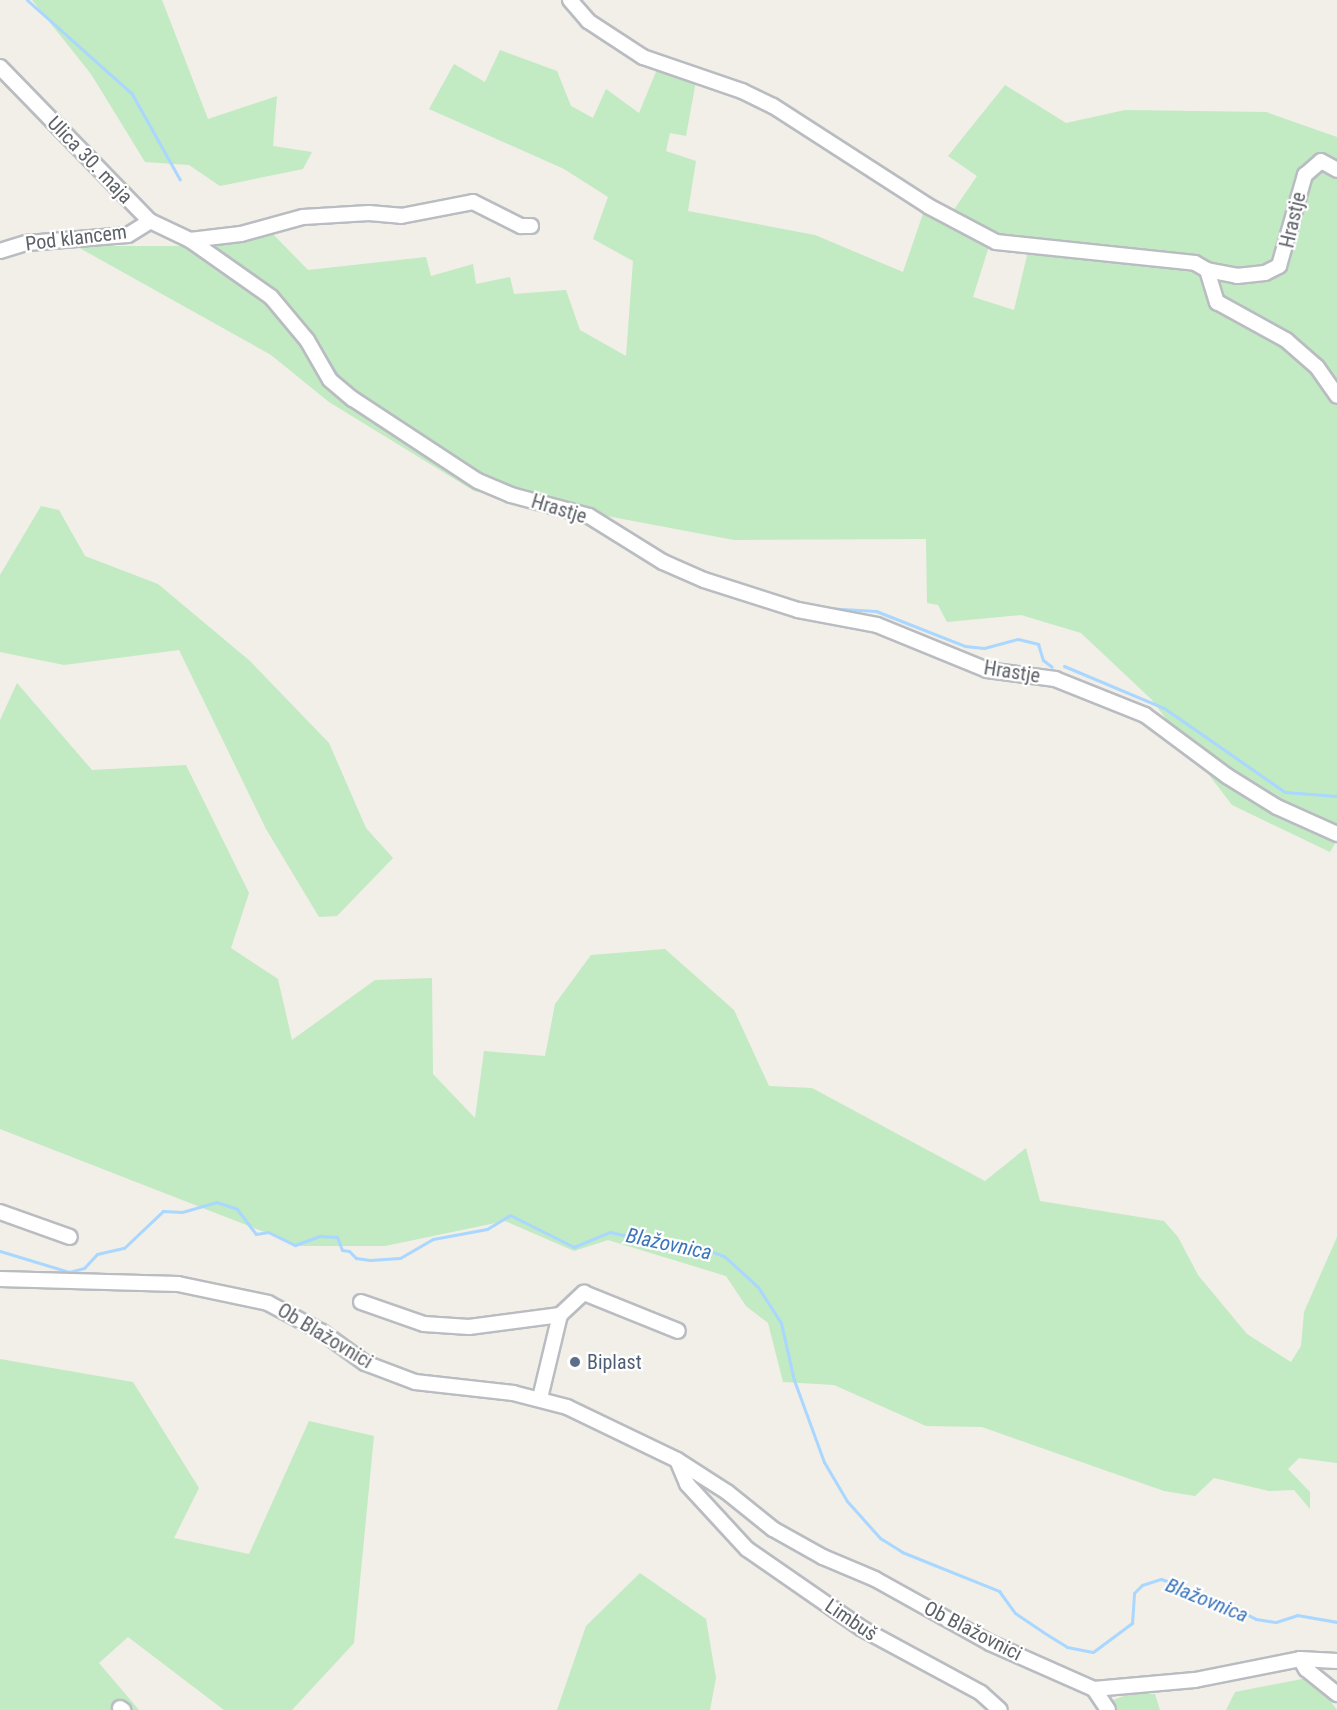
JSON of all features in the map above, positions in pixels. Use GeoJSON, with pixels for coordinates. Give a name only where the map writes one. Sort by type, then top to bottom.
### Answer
{"type":"FeatureCollection","features":[{"type":"Feature","properties":{"kind":"street","name":"Hrastje"},"geometry":{"type":"LineString","coordinates":[[570,0],[588,21],[643,57],[742,91],[773,106],[928,206],[996,242],[1195,263],[1207,270],[1237,276],[1265,273],[1279,266],[1284,258],[1295,200],[1305,175],[1321,161],[1337,170]]}},
{"type":"Feature","properties":{"kind":"street","name":"Ulica 30. maja"},"geometry":{"type":"LineString","coordinates":[[0,67],[150,221],[190,240]]}},
{"type":"Feature","properties":{"kind":"street"},"geometry":{"type":"LineString","coordinates":[[190,240],[241,234],[303,217],[369,213],[401,216],[473,202],[531,226]]}},
{"type":"Feature","properties":{"kind":"street","name":"Pod klancem"},"geometry":{"type":"LineString","coordinates":[[0,251],[27,243],[128,235],[150,221]]}},
{"type":"Feature","properties":{"kind":"street","name":"Hrastje"},"geometry":{"type":"LineString","coordinates":[[190,240],[271,297],[307,340],[330,380],[353,399],[478,481],[511,495],[589,516],[663,562],[704,580],[798,610],[877,626],[987,670],[1055,678],[1145,715],[1257,795],[1337,834]]}},
{"type":"Feature","properties":{"kind":"street"},"geometry":{"type":"LineString","coordinates":[[1207,270],[1217,302],[1286,340],[1317,367],[1337,396]]}},
{"type":"Feature","properties":{"kind":"street"},"geometry":{"type":"LineString","coordinates":[[0,1212],[70,1237]]}},
{"type":"Feature","properties":{"kind":"street","name":"Ob Blažovnici"},"geometry":{"type":"LineString","coordinates":[[0,1279],[178,1284],[268,1303],[322,1332],[365,1363],[414,1382],[540,1398],[567,1407],[677,1460],[727,1492],[773,1529],[823,1557],[875,1579],[990,1643],[1094,1689],[1195,1680],[1300,1659],[1337,1661]]}},
{"type":"Feature","properties":{"kind":"street"},"geometry":{"type":"LineString","coordinates":[[540,1398],[560,1315],[584,1293],[678,1331]]}},
{"type":"Feature","properties":{"kind":"street"},"geometry":{"type":"LineString","coordinates":[[361,1302],[424,1324],[469,1327],[560,1315]]}},
{"type":"Feature","properties":{"kind":"street","name":"Limbuš"},"geometry":{"type":"LineString","coordinates":[[677,1460],[687,1484],[747,1549],[861,1628],[974,1689],[1000,1710]]}},
{"type":"Feature","properties":{"kind":"street"},"geometry":{"type":"LineString","coordinates":[[1300,1659],[1306,1669],[1337,1694]]}},
{"type":"Feature","properties":{"kind":"street"},"geometry":{"type":"LineString","coordinates":[[1094,1689],[1108,1710]]}},
{"type":"Feature","properties":{"kind":"green space"},"geometry":{"type":"Polygon","coordinates":[[[32,0],[162,0],[208,119],[277,96],[273,146],[312,152],[303,169],[220,186],[189,165],[145,162],[91,74],[32,0]]]}},
{"type":"Feature","properties":{"kind":"green space"},"geometry":{"type":"Polygon","coordinates":[[[500,50],[557,71],[571,106],[593,118],[606,89],[639,113],[658,67],[696,81],[686,136],[670,133],[666,151],[696,161],[688,211],[815,235],[903,272],[925,208],[990,243],[973,297],[1014,310],[1030,243],[997,239],[951,214],[977,176],[948,156],[1005,85],[1066,123],[1125,110],[1266,112],[1337,137],[1337,840],[1330,852],[1232,805],[1151,699],[1081,633],[1021,615],[947,622],[938,605],[927,603],[926,539],[734,540],[474,491],[329,402],[271,355],[76,246],[192,246],[269,230],[308,270],[426,257],[431,276],[473,264],[476,284],[510,277],[514,294],[566,290],[580,330],[626,356],[633,261],[593,239],[608,197],[564,169],[429,109],[454,64],[485,82],[500,50]]]}},
{"type":"Feature","properties":{"kind":"green space"},"geometry":{"type":"Polygon","coordinates":[[[41,506],[59,510],[85,556],[158,584],[250,661],[329,743],[366,828],[393,858],[337,916],[319,917],[266,829],[179,650],[64,665],[0,652],[0,575],[41,506]]]}},
{"type":"Feature","properties":{"kind":"green space"},"geometry":{"type":"Polygon","coordinates":[[[17,683],[92,770],[186,765],[249,893],[231,948],[278,979],[292,1040],[375,980],[432,978],[433,1074],[475,1118],[484,1051],[545,1056],[555,1004],[591,955],[665,949],[734,1010],[769,1086],[812,1088],[985,1181],[1026,1148],[1040,1201],[1164,1221],[1178,1237],[1198,1275],[1247,1334],[1291,1362],[1301,1346],[1304,1312],[1337,1237],[1337,1463],[1299,1458],[1288,1469],[1310,1492],[1310,1509],[1294,1490],[1269,1491],[1214,1478],[1195,1496],[1164,1491],[982,1427],[926,1426],[834,1385],[783,1382],[768,1323],[746,1306],[726,1276],[608,1240],[574,1251],[505,1221],[385,1246],[300,1246],[0,1129],[0,720],[17,683]]]}},
{"type":"Feature","properties":{"kind":"green space"},"geometry":{"type":"Polygon","coordinates":[[[0,1359],[133,1382],[199,1488],[174,1538],[249,1554],[309,1421],[374,1436],[354,1643],[292,1710],[224,1710],[128,1637],[99,1663],[139,1710],[0,1710],[0,1359]]]}},
{"type":"Feature","properties":{"kind":"green space"},"geometry":{"type":"Polygon","coordinates":[[[640,1573],[706,1619],[716,1678],[710,1710],[557,1710],[586,1626],[640,1573]]]}},
{"type":"Feature","properties":{"kind":"green space"},"geometry":{"type":"Polygon","coordinates":[[[1312,1677],[1337,1710],[1226,1710],[1235,1692],[1312,1677]]]}},
{"type":"Feature","properties":{"kind":"green space"},"geometry":{"type":"Polygon","coordinates":[[[1129,1694],[1155,1694],[1160,1710],[1115,1710],[1108,1702],[1129,1694]]]}},
{"type":"Feature","properties":{"kind":"waterway"},"geometry":{"type":"LineString","coordinates":[[27,0],[132,94],[180,180]]}},
{"type":"Feature","properties":{"kind":"waterway"},"geometry":{"type":"LineString","coordinates":[[212,248],[268,287]]}},
{"type":"Feature","properties":{"kind":"waterway"},"geometry":{"type":"LineString","coordinates":[[276,293],[312,336]]}},
{"type":"Feature","properties":{"kind":"waterway"},"geometry":{"type":"LineString","coordinates":[[316,342],[341,381]]}},
{"type":"Feature","properties":{"kind":"waterway"},"geometry":{"type":"LineString","coordinates":[[363,398],[423,437]]}},
{"type":"Feature","properties":{"kind":"waterway"},"geometry":{"type":"LineString","coordinates":[[500,483],[589,509]]}},
{"type":"Feature","properties":{"kind":"waterway"},"geometry":{"type":"LineString","coordinates":[[600,515],[615,524]]}},
{"type":"Feature","properties":{"kind":"waterway"},"geometry":{"type":"LineString","coordinates":[[736,583],[816,607]]}},
{"type":"Feature","properties":{"kind":"waterway"},"geometry":{"type":"LineString","coordinates":[[825,608],[876,611],[965,646],[984,648],[1018,639],[1038,644],[1043,660],[1052,667]]}},
{"type":"Feature","properties":{"kind":"waterway"},"geometry":{"type":"LineString","coordinates":[[1064,666],[1164,708],[1285,792],[1337,796]]}},
{"type":"Feature","properties":{"kind":"waterway","name":"Blažovnica"},"geometry":{"type":"LineString","coordinates":[[0,1251],[69,1272],[84,1268],[97,1254],[124,1248],[163,1211],[182,1212],[216,1202],[237,1209],[256,1234],[268,1232],[295,1245],[320,1236],[337,1237],[342,1250],[349,1251],[356,1258],[370,1260],[400,1258],[433,1239],[487,1229],[510,1215],[574,1247],[610,1232],[661,1244],[700,1247],[724,1256],[758,1287],[781,1323],[794,1380],[824,1462],[847,1501],[880,1538],[902,1552],[999,1591],[1015,1613],[1043,1632],[1067,1647],[1093,1652],[1132,1623],[1134,1593],[1142,1585],[1161,1579],[1213,1597],[1256,1619],[1276,1622],[1297,1615],[1337,1622]]}},
{"type":"Feature","properties":{"kind":"place","name":"Biplast"},"geometry":{"type":"Point","coordinates":[575,1362]}}]}
